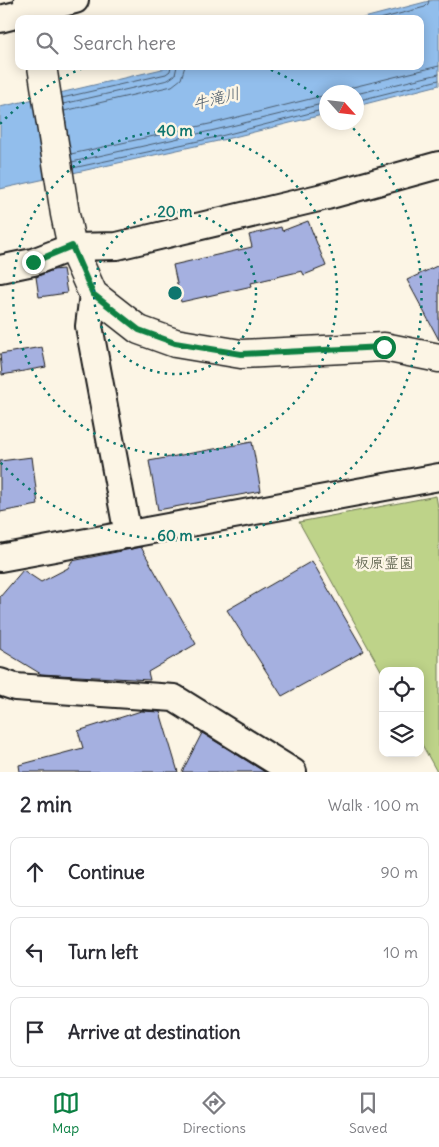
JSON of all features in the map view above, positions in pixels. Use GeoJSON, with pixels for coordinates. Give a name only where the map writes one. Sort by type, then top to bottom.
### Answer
{"type":"FeatureCollection","features":[{"type":"Feature","properties":{"kind":"street"},"geometry":{"type":"LineString","coordinates":[[0,19],[75,0]]}},
{"type":"Feature","properties":{"kind":"street"},"geometry":{"type":"LineString","coordinates":[[43,70],[65,214],[72,246],[93,294],[139,330],[175,343],[241,354],[384,347],[439,358]]}},
{"type":"Feature","properties":{"kind":"street"},"geometry":{"type":"LineString","coordinates":[[0,269],[33,262],[72,246],[117,246],[327,196],[439,165]]}},
{"type":"Feature","properties":{"kind":"street"},"geometry":{"type":"LineString","coordinates":[[93,294],[89,326],[128,535]]}},
{"type":"Feature","properties":{"kind":"street"},"geometry":{"type":"LineString","coordinates":[[0,558],[439,477]]}},
{"type":"Feature","properties":{"kind":"street"},"geometry":{"type":"LineString","coordinates":[[0,682],[16,687],[174,698],[293,772]]}},
{"type":"Feature","properties":{"kind":"green space","name":"板原霊園"},"geometry":{"type":"Polygon","coordinates":[[[436,496],[439,512],[439,772],[437,772],[424,748],[424,667],[379,667],[299,522],[436,496]]]}},
{"type":"Feature","properties":{"kind":"water","name":"牛滝川"},"geometry":{"type":"Polygon","coordinates":[[[439,0],[439,85],[364,104],[364,85],[319,85],[319,116],[218,141],[0,189],[0,107],[158,70],[424,70],[424,15],[375,15],[439,0]]]}},
{"type":"Feature","properties":{"kind":"building"},"geometry":{"type":"Polygon","coordinates":[[[308,221],[326,266],[304,275],[302,271],[251,283],[252,286],[181,302],[173,265],[252,247],[249,235],[281,227],[282,231],[308,221]]]}},
{"type":"Feature","properties":{"kind":"building"},"geometry":{"type":"Polygon","coordinates":[[[439,265],[439,340],[407,280],[439,265]]]}},
{"type":"Feature","properties":{"kind":"building"},"geometry":{"type":"Polygon","coordinates":[[[63,269],[67,293],[39,297],[36,277],[53,270],[63,269]]]}},
{"type":"Feature","properties":{"kind":"building"},"geometry":{"type":"Polygon","coordinates":[[[42,347],[46,367],[2,375],[0,354],[42,347]]]}},
{"type":"Feature","properties":{"kind":"building"},"geometry":{"type":"Polygon","coordinates":[[[252,442],[261,491],[158,510],[149,461],[252,442]]]}},
{"type":"Feature","properties":{"kind":"building"},"geometry":{"type":"Polygon","coordinates":[[[32,457],[38,505],[0,512],[0,461],[32,457]]]}},
{"type":"Feature","properties":{"kind":"building"},"geometry":{"type":"Polygon","coordinates":[[[141,547],[196,644],[148,672],[150,680],[41,674],[0,649],[0,597],[23,570],[41,582],[68,568],[72,561],[141,547]]]}},
{"type":"Feature","properties":{"kind":"building"},"geometry":{"type":"Polygon","coordinates":[[[312,561],[364,651],[282,696],[227,610],[312,561]]]}},
{"type":"Feature","properties":{"kind":"building"},"geometry":{"type":"Polygon","coordinates":[[[141,711],[160,712],[178,772],[20,772],[19,765],[83,748],[78,731],[141,711]]]}},
{"type":"Feature","properties":{"kind":"building"},"geometry":{"type":"Polygon","coordinates":[[[202,733],[265,772],[182,772],[202,733]]]}},
{"type":"Feature","properties":{"kind":"route"},"geometry":{"type":"LineString","coordinates":[[33,262],[72,246],[93,294],[139,330],[175,343],[241,354],[384,347]]}}]}
